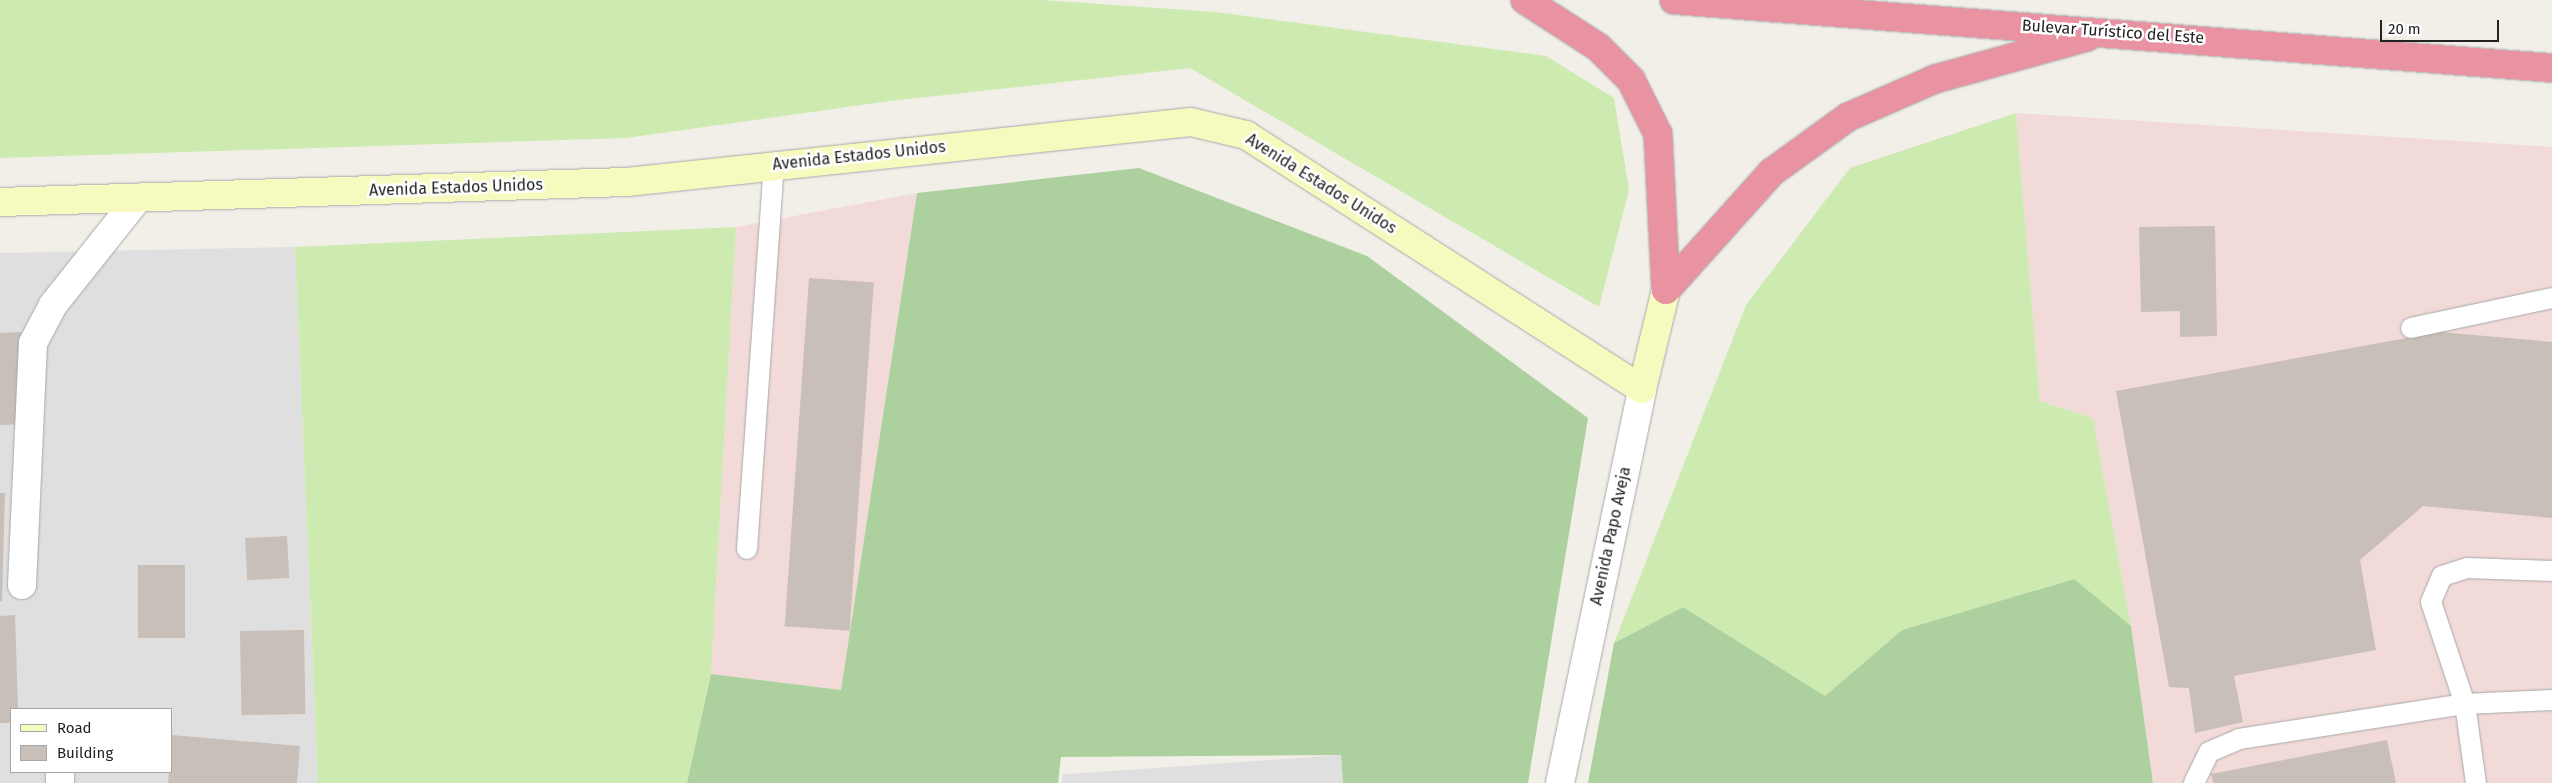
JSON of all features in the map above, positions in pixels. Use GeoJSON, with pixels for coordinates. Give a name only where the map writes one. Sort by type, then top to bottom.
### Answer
{"type":"FeatureCollection","features":[{"type":"Feature","properties":{"kind":"highway"},"geometry":{"type":"LineString","coordinates":[[1524,0],[1598,47],[1631,80],[1658,134],[1666,290]]}},
{"type":"Feature","properties":{"kind":"highway","name":"Bulevar Turístico del Este"},"geometry":{"type":"LineString","coordinates":[[1674,0],[2107,32],[2552,68]]}},
{"type":"Feature","properties":{"kind":"highway"},"geometry":{"type":"LineString","coordinates":[[1666,290],[1772,172],[1848,116],[1935,79],[2107,32]]}},
{"type":"Feature","properties":{"kind":"street","name":"Avenida Estados Unidos"},"geometry":{"type":"LineString","coordinates":[[0,202],[627,182],[1135,125],[1191,122],[1246,135],[1642,389]]}},
{"type":"Feature","properties":{"kind":"street"},"geometry":{"type":"LineString","coordinates":[[22,585],[33,343],[53,305],[138,198]]}},
{"type":"Feature","properties":{"kind":"street","name":"Avenida Papo Aveja"},"geometry":{"type":"LineString","coordinates":[[1560,783],[1642,389],[1666,290]]}},
{"type":"Feature","properties":{"kind":"lane"},"geometry":{"type":"LineString","coordinates":[[747,549],[774,165]]}},
{"type":"Feature","properties":{"kind":"lane"},"geometry":{"type":"LineString","coordinates":[[2411,328],[2552,298]]}},
{"type":"Feature","properties":{"kind":"lane"},"geometry":{"type":"LineString","coordinates":[[2476,783],[2465,704],[2431,602],[2434,589],[2442,576],[2467,568],[2552,571]]}},
{"type":"Feature","properties":{"kind":"lane"},"geometry":{"type":"LineString","coordinates":[[2194,783],[2209,752],[2239,740],[2465,704],[2552,700]]}},
{"type":"Feature","properties":{"kind":"shaded area"},"geometry":{"type":"Polygon","coordinates":[[[2016,113],[2552,147],[2552,783],[2153,783],[2131,625],[2093,418],[2040,401],[2016,113]]]}},
{"type":"Feature","properties":{"kind":"shaded area"},"geometry":{"type":"Polygon","coordinates":[[[917,193],[841,690],[711,674],[736,227],[917,193]]]}},
{"type":"Feature","properties":{"kind":"shaded area"},"geometry":{"type":"Polygon","coordinates":[[[295,247],[318,783],[0,783],[0,253],[295,247]]]}},
{"type":"Feature","properties":{"kind":"shaded area"},"geometry":{"type":"Polygon","coordinates":[[[1341,755],[1343,783],[1062,783],[1062,775],[1341,755]]]}},
{"type":"Feature","properties":{"kind":"green space"},"geometry":{"type":"Polygon","coordinates":[[[0,0],[1042,0],[1216,12],[1546,56],[1614,98],[1629,190],[1599,307],[1190,68],[890,101],[626,138],[0,158],[0,0]]]}},
{"type":"Feature","properties":{"kind":"green space"},"geometry":{"type":"Polygon","coordinates":[[[2016,113],[2040,401],[2093,418],[2131,626],[2073,579],[1902,630],[1825,696],[1683,607],[1614,643],[1746,305],[1850,168],[2016,113]]]}},
{"type":"Feature","properties":{"kind":"green space"},"geometry":{"type":"Polygon","coordinates":[[[1139,168],[1367,256],[1588,418],[1528,783],[1343,783],[1341,755],[1061,757],[1058,783],[687,783],[711,674],[841,690],[917,193],[1139,168]]]}},
{"type":"Feature","properties":{"kind":"green space"},"geometry":{"type":"Polygon","coordinates":[[[736,227],[711,674],[687,783],[318,783],[295,247],[736,227]]]}},
{"type":"Feature","properties":{"kind":"green space"},"geometry":{"type":"Polygon","coordinates":[[[2074,579],[2131,626],[2153,783],[1588,783],[1614,643],[1683,607],[1825,696],[1902,630],[2074,579]]]}},
{"type":"Feature","properties":{"kind":"building"},"geometry":{"type":"Polygon","coordinates":[[[2215,226],[2217,336],[2180,337],[2180,311],[2141,312],[2139,227],[2215,226]]]}},
{"type":"Feature","properties":{"kind":"building"},"geometry":{"type":"Polygon","coordinates":[[[809,278],[874,283],[849,631],[785,626],[809,278]]]}},
{"type":"Feature","properties":{"kind":"building"},"geometry":{"type":"Polygon","coordinates":[[[21,332],[25,424],[0,425],[0,333],[21,332]]]}},
{"type":"Feature","properties":{"kind":"building"},"geometry":{"type":"Polygon","coordinates":[[[2440,332],[2552,342],[2552,518],[2423,506],[2360,560],[2376,650],[2234,676],[2243,722],[2195,733],[2189,688],[2169,687],[2116,391],[2440,332]]]}},
{"type":"Feature","properties":{"kind":"building"},"geometry":{"type":"Polygon","coordinates":[[[0,493],[5,493],[2,601],[0,601],[0,493]]]}},
{"type":"Feature","properties":{"kind":"building"},"geometry":{"type":"Polygon","coordinates":[[[287,536],[289,578],[247,580],[245,538],[287,536]]]}},
{"type":"Feature","properties":{"kind":"building"},"geometry":{"type":"Polygon","coordinates":[[[138,565],[185,565],[185,638],[138,638],[138,565]]]}},
{"type":"Feature","properties":{"kind":"building"},"geometry":{"type":"Polygon","coordinates":[[[15,615],[18,708],[10,708],[10,723],[0,723],[0,616],[15,615]]]}},
{"type":"Feature","properties":{"kind":"building"},"geometry":{"type":"Polygon","coordinates":[[[304,630],[305,714],[241,715],[240,631],[304,630]]]}},
{"type":"Feature","properties":{"kind":"building"},"geometry":{"type":"Polygon","coordinates":[[[172,735],[300,746],[297,783],[168,783],[169,773],[172,773],[172,735]]]}},
{"type":"Feature","properties":{"kind":"building"},"geometry":{"type":"Polygon","coordinates":[[[2387,740],[2396,783],[2213,783],[2211,774],[2387,740]]]}}]}
